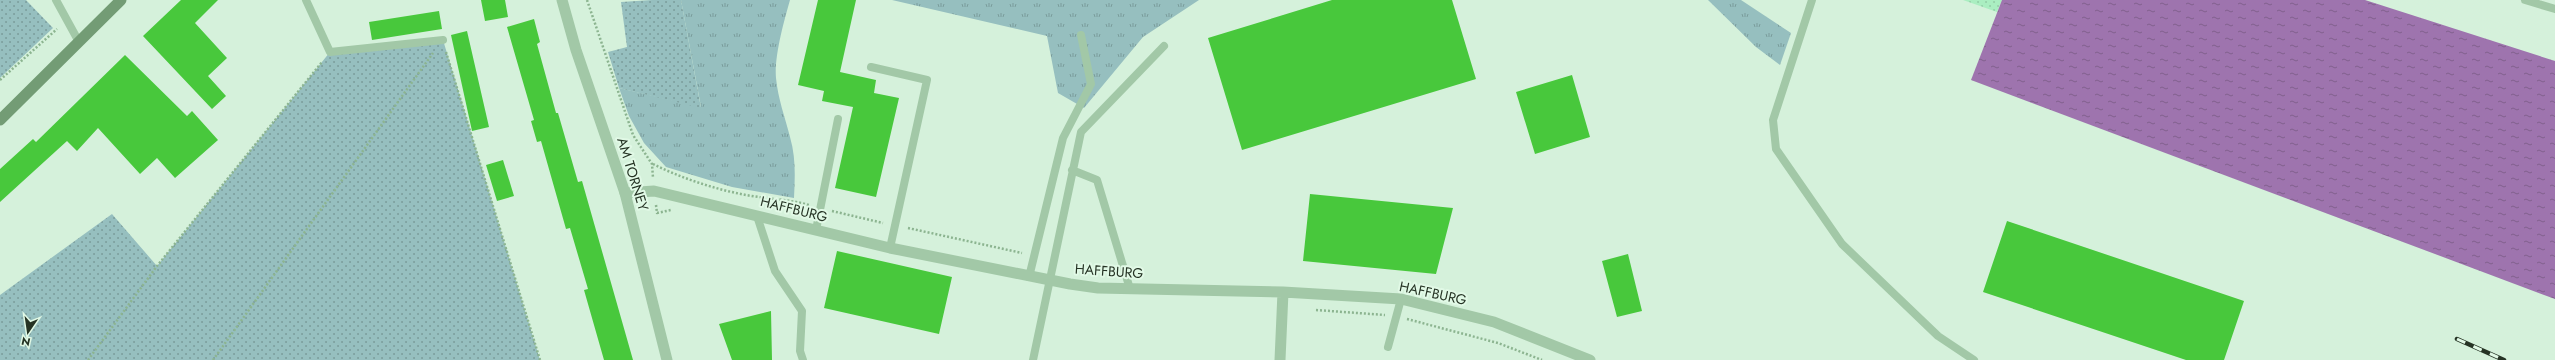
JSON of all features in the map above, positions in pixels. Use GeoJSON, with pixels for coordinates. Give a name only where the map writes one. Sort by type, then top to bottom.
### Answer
{"type":"FeatureCollection","features":[{"type":"Feature","properties":{"kind":"main road"},"geometry":{"type":"LineString","coordinates":[[0,120],[121,0]]}},
{"type":"Feature","properties":{"kind":"street","name":"AM TORNEY"},"geometry":{"type":"LineString","coordinates":[[562,0],[576,50],[625,193],[667,360]]}},
{"type":"Feature","properties":{"kind":"street","name":"HAFFBURG"},"geometry":{"type":"LineString","coordinates":[[625,193],[654,192],[890,248],[1028,277],[1098,288],[1283,292],[1401,299],[1494,322],[1590,360]]}},
{"type":"Feature","properties":{"kind":"street"},"geometry":{"type":"LineString","coordinates":[[1280,360],[1283,292]]}},
{"type":"Feature","properties":{"kind":"lane"},"geometry":{"type":"LineString","coordinates":[[56,0],[80,42]]}},
{"type":"Feature","properties":{"kind":"lane"},"geometry":{"type":"LineString","coordinates":[[306,0],[330,52],[443,40]]}},
{"type":"Feature","properties":{"kind":"lane"},"geometry":{"type":"LineString","coordinates":[[1812,0],[1773,120],[1776,150],[1842,244],[1938,336],[1974,360]]}},
{"type":"Feature","properties":{"kind":"lane"},"geometry":{"type":"LineString","coordinates":[[2525,0],[2555,9]]}},
{"type":"Feature","properties":{"kind":"lane"},"geometry":{"type":"LineString","coordinates":[[1028,277],[1063,138],[1091,84],[1081,35]]}},
{"type":"Feature","properties":{"kind":"lane"},"geometry":{"type":"LineString","coordinates":[[1033,360],[1080,132],[1164,46]]}},
{"type":"Feature","properties":{"kind":"lane"},"geometry":{"type":"LineString","coordinates":[[871,67],[927,80],[890,248]]}},
{"type":"Feature","properties":{"kind":"lane"},"geometry":{"type":"LineString","coordinates":[[816,230],[819,208],[838,119]]}},
{"type":"Feature","properties":{"kind":"lane"},"geometry":{"type":"LineString","coordinates":[[1072,170],[1097,180],[1130,288]]}},
{"type":"Feature","properties":{"kind":"lane"},"geometry":{"type":"LineString","coordinates":[[757,216],[775,271],[802,311],[800,351],[803,360]]}},
{"type":"Feature","properties":{"kind":"lane"},"geometry":{"type":"LineString","coordinates":[[1388,347],[1395,316],[1401,299]]}},
{"type":"Feature","properties":{"kind":"path"},"geometry":{"type":"LineString","coordinates":[[587,0],[633,135],[652,164],[654,192]]}},
{"type":"Feature","properties":{"kind":"path"},"geometry":{"type":"LineString","coordinates":[[0,80],[68,20]]}},
{"type":"Feature","properties":{"kind":"path"},"geometry":{"type":"LineString","coordinates":[[213,360],[443,40]]}},
{"type":"Feature","properties":{"kind":"path"},"geometry":{"type":"LineString","coordinates":[[443,40],[540,360]]}},
{"type":"Feature","properties":{"kind":"path"},"geometry":{"type":"LineString","coordinates":[[88,360],[157,266],[330,52]]}},
{"type":"Feature","properties":{"kind":"path"},"geometry":{"type":"LineString","coordinates":[[652,164],[676,175],[746,195],[793,200],[819,208],[1034,256]]}},
{"type":"Feature","properties":{"kind":"path"},"geometry":{"type":"LineString","coordinates":[[1312,310],[1395,316],[1498,343],[1542,360]]}},
{"type":"Feature","properties":{"kind":"green space"},"geometry":{"type":"Polygon","coordinates":[[[0,0],[26,0],[53,28],[0,78],[0,0]]]}},
{"type":"Feature","properties":{"kind":"green space"},"geometry":{"type":"Polygon","coordinates":[[[681,0],[790,0],[776,60],[776,78],[778,93],[792,145],[795,175],[794,198],[732,187],[666,167],[644,143],[629,116],[619,88],[701,107],[681,0]]]}},
{"type":"Feature","properties":{"kind":"green space"},"geometry":{"type":"Polygon","coordinates":[[[681,0],[701,108],[619,88],[608,52],[627,47],[621,2],[681,0]]]}},
{"type":"Feature","properties":{"kind":"green space"},"geometry":{"type":"Polygon","coordinates":[[[892,0],[1199,0],[1143,37],[1084,108],[1058,93],[1047,36],[892,0]]]}},
{"type":"Feature","properties":{"kind":"green space"},"geometry":{"type":"Polygon","coordinates":[[[1708,0],[1741,0],[1791,33],[1780,65],[1756,47],[1708,0]]]}},
{"type":"Feature","properties":{"kind":"green space"},"geometry":{"type":"Polygon","coordinates":[[[443,40],[540,360],[0,360],[0,295],[112,214],[157,266],[330,52],[443,40]]]}},
{"type":"Feature","properties":{"kind":"sand"},"geometry":{"type":"Polygon","coordinates":[[[1963,0],[2002,0],[1997,12],[1963,0]]]}},
{"type":"Feature","properties":{"kind":"water"},"geometry":{"type":"Polygon","coordinates":[[[2002,0],[2365,0],[2555,61],[2555,299],[1971,80],[2002,0]]]}},
{"type":"Feature","properties":{"kind":"building"},"geometry":{"type":"Polygon","coordinates":[[[181,0],[218,0],[195,23],[227,58],[208,76],[226,96],[212,109],[143,36],[181,0]]]}},
{"type":"Feature","properties":{"kind":"building"},"geometry":{"type":"Polygon","coordinates":[[[481,0],[505,0],[508,17],[485,21],[481,0]]]}},
{"type":"Feature","properties":{"kind":"building"},"geometry":{"type":"Polygon","coordinates":[[[818,0],[856,0],[840,72],[876,80],[874,93],[899,98],[876,197],[835,188],[853,107],[822,101],[824,91],[798,85],[818,0]]]}},
{"type":"Feature","properties":{"kind":"building"},"geometry":{"type":"Polygon","coordinates":[[[1332,0],[1452,0],[1476,79],[1242,150],[1208,38],[1332,0]]]}},
{"type":"Feature","properties":{"kind":"building"},"geometry":{"type":"Polygon","coordinates":[[[439,11],[442,29],[372,40],[369,22],[439,11]]]}},
{"type":"Feature","properties":{"kind":"building"},"geometry":{"type":"Polygon","coordinates":[[[534,19],[540,42],[537,44],[556,113],[558,113],[578,182],[582,181],[633,360],[604,360],[584,290],[588,289],[570,228],[566,229],[541,141],[537,142],[531,121],[534,120],[507,27],[534,19]]]}},
{"type":"Feature","properties":{"kind":"building"},"geometry":{"type":"Polygon","coordinates":[[[467,31],[489,127],[472,131],[451,35],[467,31]]]}},
{"type":"Feature","properties":{"kind":"building"},"geometry":{"type":"Polygon","coordinates":[[[125,55],[187,116],[192,111],[218,140],[175,178],[157,158],[140,174],[98,128],[77,151],[67,141],[0,202],[0,169],[33,139],[36,142],[125,55]]]}},
{"type":"Feature","properties":{"kind":"building"},"geometry":{"type":"Polygon","coordinates":[[[1572,75],[1590,137],[1535,154],[1516,92],[1572,75]]]}},
{"type":"Feature","properties":{"kind":"building"},"geometry":{"type":"Polygon","coordinates":[[[503,160],[514,196],[497,201],[486,165],[503,160]]]}},
{"type":"Feature","properties":{"kind":"building"},"geometry":{"type":"Polygon","coordinates":[[[1310,194],[1453,208],[1436,274],[1303,261],[1310,194]]]}},
{"type":"Feature","properties":{"kind":"building"},"geometry":{"type":"Polygon","coordinates":[[[2007,221],[2244,301],[2224,360],[2186,360],[1983,292],[2007,221]]]}},
{"type":"Feature","properties":{"kind":"building"},"geometry":{"type":"Polygon","coordinates":[[[837,251],[952,277],[939,334],[824,308],[837,251]]]}},
{"type":"Feature","properties":{"kind":"building"},"geometry":{"type":"Polygon","coordinates":[[[1628,254],[1642,311],[1617,317],[1602,261],[1628,254]]]}},
{"type":"Feature","properties":{"kind":"building"},"geometry":{"type":"Polygon","coordinates":[[[771,311],[772,360],[732,360],[719,324],[771,311]]]}},
{"type":"Feature","properties":{"kind":"railway"},"geometry":{"type":"LineString","coordinates":[[2457,339],[2504,360]]}}]}
